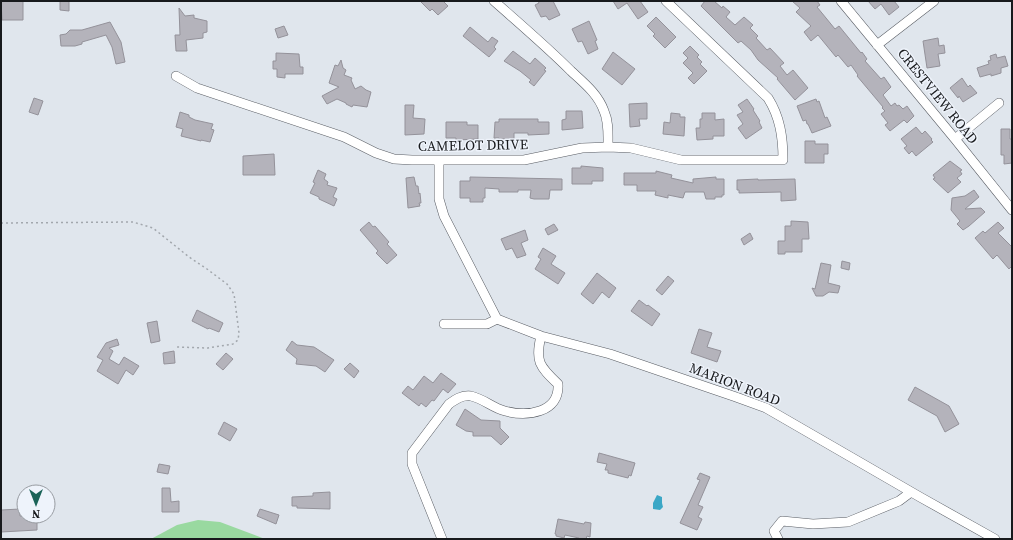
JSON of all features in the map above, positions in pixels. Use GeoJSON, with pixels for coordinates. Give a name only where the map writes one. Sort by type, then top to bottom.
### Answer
{"type":"FeatureCollection","features":[{"type":"Feature","properties":{"kind":"street"},"geometry":{"type":"LineString","coordinates":[[494,1],[592,90],[604,111],[608,127],[608,147]]}},
{"type":"Feature","properties":{"kind":"street","name":"CAMELOT DRIVE"},"geometry":{"type":"LineString","coordinates":[[176,76],[197,88],[344,137],[359,143],[376,153],[394,159],[524,160],[582,148],[608,147],[631,148],[681,160],[784,160],[783,140],[779,122],[774,108],[768,98],[666,1]]}},
{"type":"Feature","properties":{"kind":"street","name":"CRESTVIEW ROAD"},"geometry":{"type":"LineString","coordinates":[[841,1],[955,138],[1012,210]]}},
{"type":"Feature","properties":{"kind":"street"},"geometry":{"type":"LineString","coordinates":[[878,45],[934,1]]}},
{"type":"Feature","properties":{"kind":"street"},"geometry":{"type":"LineString","coordinates":[[955,138],[1000,103]]}},
{"type":"Feature","properties":{"kind":"street"},"geometry":{"type":"LineString","coordinates":[[439,160],[439,199],[444,216],[497,319],[487,324],[444,324]]}},
{"type":"Feature","properties":{"kind":"street","name":"MARION ROAD"},"geometry":{"type":"LineString","coordinates":[[497,319],[541,336],[610,354],[766,408],[995,539]]}},
{"type":"Feature","properties":{"kind":"street"},"geometry":{"type":"LineString","coordinates":[[442,539],[412,464],[412,453],[449,404],[462,396],[472,396],[504,411],[516,413],[536,412],[549,407],[557,398],[558,384],[542,366],[539,359],[538,351],[541,336]]}},
{"type":"Feature","properties":{"kind":"street"},"geometry":{"type":"LineString","coordinates":[[778,539],[774,531],[782,521],[813,524],[848,522],[899,501],[911,492]]}},
{"type":"Feature","properties":{"kind":"path"},"geometry":{"type":"LineString","coordinates":[[1,223],[132,222],[153,228],[189,257],[227,284],[234,294],[239,333],[238,340],[233,344],[208,348],[176,347]]}},
{"type":"Feature","properties":{"kind":"green space"},"geometry":{"type":"Polygon","coordinates":[[[198,520],[220,522],[265,539],[151,539],[177,525],[198,520]]]}},
{"type":"Feature","properties":{"kind":"water"},"geometry":{"type":"Polygon","coordinates":[[[657,495],[662,497],[663,507],[660,510],[653,509],[653,503],[657,495]]]}},
{"type":"Feature","properties":{"kind":"building"},"geometry":{"type":"Polygon","coordinates":[[[1,1],[23,1],[23,20],[2,20],[1,1]]]}},
{"type":"Feature","properties":{"kind":"building"},"geometry":{"type":"Polygon","coordinates":[[[60,1],[69,1],[69,11],[60,10],[60,1]]]}},
{"type":"Feature","properties":{"kind":"building"},"geometry":{"type":"Polygon","coordinates":[[[420,1],[443,1],[448,6],[438,15],[432,9],[430,11],[420,1]]]}},
{"type":"Feature","properties":{"kind":"building"},"geometry":{"type":"Polygon","coordinates":[[[538,1],[553,1],[560,15],[549,20],[546,16],[541,17],[535,5],[539,3],[538,1]]]}},
{"type":"Feature","properties":{"kind":"building"},"geometry":{"type":"Polygon","coordinates":[[[613,1],[640,1],[648,12],[638,19],[627,3],[618,9],[613,1]]]}},
{"type":"Feature","properties":{"kind":"building"},"geometry":{"type":"Polygon","coordinates":[[[705,1],[714,1],[722,8],[723,6],[730,12],[726,17],[735,25],[744,17],[753,25],[750,28],[758,36],[756,38],[767,50],[770,48],[784,63],[780,66],[787,75],[793,70],[808,88],[795,100],[777,79],[778,78],[758,60],[751,50],[741,41],[738,43],[701,6],[705,1]]]}},
{"type":"Feature","properties":{"kind":"building"},"geometry":{"type":"Polygon","coordinates":[[[792,1],[817,1],[820,5],[817,7],[835,29],[839,26],[861,53],[862,52],[867,59],[865,61],[881,79],[884,77],[891,87],[883,95],[891,106],[895,103],[903,109],[907,106],[914,116],[907,123],[904,120],[890,131],[885,125],[888,123],[881,114],[885,111],[882,108],[883,107],[857,76],[858,75],[851,65],[848,67],[838,55],[836,57],[818,35],[811,41],[804,32],[811,26],[796,12],[800,8],[792,1]]]}},
{"type":"Feature","properties":{"kind":"building"},"geometry":{"type":"Polygon","coordinates":[[[868,1],[894,1],[899,7],[889,15],[881,4],[875,9],[868,1]]]}},
{"type":"Feature","properties":{"kind":"building"},"geometry":{"type":"Polygon","coordinates":[[[179,8],[185,16],[194,15],[194,18],[207,21],[207,32],[203,33],[203,38],[186,40],[187,51],[176,51],[175,35],[180,35],[179,8]]]}},
{"type":"Feature","properties":{"kind":"building"},"geometry":{"type":"Polygon","coordinates":[[[656,17],[676,37],[665,48],[653,36],[655,34],[647,26],[656,17]]]}},
{"type":"Feature","properties":{"kind":"building"},"geometry":{"type":"Polygon","coordinates":[[[589,21],[597,40],[595,41],[598,49],[588,54],[582,41],[578,42],[572,29],[589,21]]]}},
{"type":"Feature","properties":{"kind":"building"},"geometry":{"type":"Polygon","coordinates":[[[110,22],[121,42],[125,62],[116,64],[112,47],[106,35],[82,42],[82,44],[75,46],[61,46],[60,35],[66,34],[70,30],[82,30],[110,22]]]}},
{"type":"Feature","properties":{"kind":"building"},"geometry":{"type":"Polygon","coordinates":[[[284,26],[288,35],[278,38],[275,29],[284,26]]]}},
{"type":"Feature","properties":{"kind":"building"},"geometry":{"type":"Polygon","coordinates":[[[470,27],[488,42],[492,37],[498,41],[494,47],[496,49],[489,57],[463,36],[470,27]]]}},
{"type":"Feature","properties":{"kind":"building"},"geometry":{"type":"Polygon","coordinates":[[[938,38],[939,46],[944,45],[945,53],[938,54],[940,66],[927,68],[923,41],[938,38]]]}},
{"type":"Feature","properties":{"kind":"building"},"geometry":{"type":"Polygon","coordinates":[[[690,46],[699,55],[697,57],[702,62],[700,64],[707,71],[694,84],[688,78],[693,73],[683,63],[688,58],[683,53],[690,46]]]}},
{"type":"Feature","properties":{"kind":"building"},"geometry":{"type":"Polygon","coordinates":[[[513,51],[530,64],[535,58],[546,68],[544,70],[546,71],[534,86],[529,82],[531,80],[504,61],[513,51]]]}},
{"type":"Feature","properties":{"kind":"building"},"geometry":{"type":"Polygon","coordinates":[[[613,52],[635,69],[622,85],[602,69],[613,52]]]}},
{"type":"Feature","properties":{"kind":"building"},"geometry":{"type":"Polygon","coordinates":[[[276,53],[299,54],[300,67],[303,67],[303,74],[285,74],[285,78],[277,77],[277,69],[273,69],[273,61],[276,61],[276,53]]]}},
{"type":"Feature","properties":{"kind":"building"},"geometry":{"type":"Polygon","coordinates":[[[996,54],[997,58],[1005,56],[1008,66],[1001,68],[1001,73],[980,77],[977,68],[989,64],[988,61],[991,60],[990,56],[996,54]]]}},
{"type":"Feature","properties":{"kind":"building"},"geometry":{"type":"Polygon","coordinates":[[[341,60],[343,68],[346,70],[344,75],[352,78],[351,80],[355,89],[361,86],[371,92],[367,107],[353,105],[352,107],[337,99],[327,104],[322,96],[339,87],[329,83],[335,65],[338,66],[341,60]]]}},
{"type":"Feature","properties":{"kind":"building"},"geometry":{"type":"Polygon","coordinates":[[[962,78],[968,87],[970,85],[977,93],[963,102],[950,88],[962,78]]]}},
{"type":"Feature","properties":{"kind":"building"},"geometry":{"type":"Polygon","coordinates":[[[34,98],[43,101],[38,115],[29,112],[34,98]]]}},
{"type":"Feature","properties":{"kind":"building"},"geometry":{"type":"Polygon","coordinates":[[[747,99],[754,109],[753,110],[760,121],[759,122],[762,128],[746,139],[738,128],[743,124],[737,115],[743,112],[738,105],[747,99]]]}},
{"type":"Feature","properties":{"kind":"building"},"geometry":{"type":"Polygon","coordinates":[[[816,99],[817,102],[819,101],[825,118],[827,117],[831,126],[812,133],[806,120],[803,121],[797,106],[816,99]]]}},
{"type":"Feature","properties":{"kind":"building"},"geometry":{"type":"Polygon","coordinates":[[[647,103],[647,119],[639,119],[640,126],[630,127],[629,104],[647,103]]]}},
{"type":"Feature","properties":{"kind":"building"},"geometry":{"type":"Polygon","coordinates":[[[405,105],[414,105],[413,118],[425,119],[424,134],[405,135],[405,105]]]}},
{"type":"Feature","properties":{"kind":"building"},"geometry":{"type":"Polygon","coordinates":[[[566,111],[582,111],[583,128],[562,130],[562,120],[566,119],[566,111]]]}},
{"type":"Feature","properties":{"kind":"building"},"geometry":{"type":"Polygon","coordinates":[[[180,112],[189,115],[189,117],[195,120],[213,124],[211,129],[214,130],[210,142],[181,136],[183,129],[176,127],[180,112]]]}},
{"type":"Feature","properties":{"kind":"building"},"geometry":{"type":"Polygon","coordinates":[[[671,113],[680,114],[680,117],[685,117],[684,136],[663,134],[664,122],[670,123],[671,113]]]}},
{"type":"Feature","properties":{"kind":"building"},"geometry":{"type":"Polygon","coordinates":[[[702,113],[715,113],[715,120],[724,119],[724,136],[713,136],[713,139],[697,140],[696,128],[700,128],[702,113]]]}},
{"type":"Feature","properties":{"kind":"building"},"geometry":{"type":"Polygon","coordinates":[[[499,119],[538,119],[538,122],[549,122],[549,134],[528,135],[528,133],[514,133],[514,139],[494,138],[495,122],[499,122],[499,119]]]}},
{"type":"Feature","properties":{"kind":"building"},"geometry":{"type":"Polygon","coordinates":[[[446,122],[467,122],[467,125],[478,125],[478,139],[456,140],[456,138],[446,138],[446,122]]]}},
{"type":"Feature","properties":{"kind":"building"},"geometry":{"type":"Polygon","coordinates":[[[916,127],[922,134],[925,131],[933,142],[916,156],[912,151],[909,154],[904,148],[907,146],[901,139],[916,127]]]}},
{"type":"Feature","properties":{"kind":"building"},"geometry":{"type":"Polygon","coordinates":[[[1001,129],[1010,129],[1010,139],[1012,139],[1012,163],[1004,164],[1004,155],[1001,155],[1001,129]]]}},
{"type":"Feature","properties":{"kind":"building"},"geometry":{"type":"Polygon","coordinates":[[[805,141],[815,141],[815,144],[828,144],[828,154],[824,154],[824,163],[805,163],[805,141]]]}},
{"type":"Feature","properties":{"kind":"building"},"geometry":{"type":"Polygon","coordinates":[[[274,154],[275,175],[243,175],[243,156],[274,154]]]}},
{"type":"Feature","properties":{"kind":"building"},"geometry":{"type":"Polygon","coordinates":[[[950,161],[962,170],[960,171],[962,174],[957,178],[961,182],[948,193],[933,179],[935,178],[933,175],[950,161]]]}},
{"type":"Feature","properties":{"kind":"building"},"geometry":{"type":"Polygon","coordinates":[[[581,166],[603,168],[603,181],[592,181],[592,184],[572,184],[572,168],[581,168],[581,166]]]}},
{"type":"Feature","properties":{"kind":"building"},"geometry":{"type":"Polygon","coordinates":[[[318,170],[326,174],[324,179],[328,182],[327,185],[337,188],[333,197],[337,199],[334,206],[310,193],[315,183],[313,182],[318,170]]]}},
{"type":"Feature","properties":{"kind":"building"},"geometry":{"type":"Polygon","coordinates":[[[656,171],[672,175],[671,178],[693,183],[693,179],[716,177],[716,179],[724,179],[724,195],[722,195],[722,197],[715,197],[715,199],[706,199],[704,192],[685,192],[683,198],[668,195],[668,198],[655,195],[656,191],[637,191],[637,185],[624,185],[624,173],[656,173],[656,171]]]}},
{"type":"Feature","properties":{"kind":"building"},"geometry":{"type":"Polygon","coordinates":[[[414,177],[416,186],[418,186],[419,194],[420,193],[421,203],[419,203],[420,206],[408,208],[406,178],[414,177]]]}},
{"type":"Feature","properties":{"kind":"building"},"geometry":{"type":"Polygon","coordinates":[[[470,177],[562,179],[562,190],[550,190],[549,199],[534,199],[530,198],[531,190],[499,192],[499,189],[485,188],[485,198],[483,198],[483,202],[470,202],[470,198],[460,198],[460,181],[470,181],[470,177]]]}},
{"type":"Feature","properties":{"kind":"building"},"geometry":{"type":"Polygon","coordinates":[[[795,179],[796,200],[781,201],[781,192],[739,193],[739,190],[737,190],[737,180],[795,179]]]}},
{"type":"Feature","properties":{"kind":"building"},"geometry":{"type":"Polygon","coordinates":[[[974,190],[979,197],[965,209],[981,208],[985,212],[963,230],[957,224],[960,221],[951,210],[952,198],[965,196],[974,190]]]}},
{"type":"Feature","properties":{"kind":"building"},"geometry":{"type":"Polygon","coordinates":[[[791,221],[808,222],[809,239],[802,239],[802,252],[785,252],[785,254],[778,254],[778,241],[785,241],[785,226],[791,226],[791,221]]]}},
{"type":"Feature","properties":{"kind":"building"},"geometry":{"type":"Polygon","coordinates":[[[369,222],[373,227],[375,226],[389,242],[387,244],[397,255],[387,264],[376,253],[378,251],[360,230],[369,222]]]}},
{"type":"Feature","properties":{"kind":"building"},"geometry":{"type":"Polygon","coordinates":[[[998,222],[1004,228],[998,233],[1012,247],[1012,266],[1009,269],[997,255],[993,259],[975,238],[983,231],[985,233],[998,222]]]}},
{"type":"Feature","properties":{"kind":"building"},"geometry":{"type":"Polygon","coordinates":[[[554,224],[558,230],[548,235],[545,229],[554,224]]]}},
{"type":"Feature","properties":{"kind":"building"},"geometry":{"type":"Polygon","coordinates":[[[525,230],[528,240],[521,243],[526,255],[517,258],[512,248],[506,250],[501,239],[525,230]]]}},
{"type":"Feature","properties":{"kind":"building"},"geometry":{"type":"Polygon","coordinates":[[[750,233],[753,239],[744,245],[741,239],[750,233]]]}},
{"type":"Feature","properties":{"kind":"building"},"geometry":{"type":"Polygon","coordinates":[[[543,248],[556,256],[551,264],[565,273],[558,284],[535,269],[541,259],[538,257],[543,248]]]}},
{"type":"Feature","properties":{"kind":"building"},"geometry":{"type":"Polygon","coordinates":[[[842,261],[850,263],[849,270],[841,268],[842,261]]]}},
{"type":"Feature","properties":{"kind":"building"},"geometry":{"type":"Polygon","coordinates":[[[821,263],[831,265],[828,283],[840,286],[838,293],[829,292],[823,296],[816,296],[812,288],[815,289],[821,263]]]}},
{"type":"Feature","properties":{"kind":"building"},"geometry":{"type":"Polygon","coordinates":[[[597,273],[616,288],[609,298],[602,292],[593,304],[581,294],[597,273]]]}},
{"type":"Feature","properties":{"kind":"building"},"geometry":{"type":"Polygon","coordinates":[[[668,276],[674,281],[662,295],[656,290],[668,276]]]}},
{"type":"Feature","properties":{"kind":"building"},"geometry":{"type":"Polygon","coordinates":[[[639,300],[660,314],[652,326],[631,311],[639,300]]]}},
{"type":"Feature","properties":{"kind":"building"},"geometry":{"type":"Polygon","coordinates":[[[197,310],[223,323],[219,332],[209,328],[208,329],[192,321],[197,310]]]}},
{"type":"Feature","properties":{"kind":"building"},"geometry":{"type":"Polygon","coordinates":[[[157,321],[160,341],[151,343],[147,323],[157,321]]]}},
{"type":"Feature","properties":{"kind":"building"},"geometry":{"type":"Polygon","coordinates":[[[699,329],[712,333],[707,347],[721,351],[717,362],[691,353],[699,329]]]}},
{"type":"Feature","properties":{"kind":"building"},"geometry":{"type":"Polygon","coordinates":[[[117,339],[119,345],[109,348],[113,351],[109,359],[119,365],[124,357],[139,366],[133,375],[126,370],[118,384],[97,371],[103,360],[97,357],[106,343],[117,339]]]}},
{"type":"Feature","properties":{"kind":"building"},"geometry":{"type":"Polygon","coordinates":[[[292,341],[297,345],[314,347],[334,360],[325,372],[316,366],[296,364],[297,359],[286,350],[292,341]]]}},
{"type":"Feature","properties":{"kind":"building"},"geometry":{"type":"Polygon","coordinates":[[[174,351],[175,363],[164,364],[163,353],[174,351]]]}},
{"type":"Feature","properties":{"kind":"building"},"geometry":{"type":"Polygon","coordinates":[[[226,353],[233,359],[223,370],[216,364],[226,353]]]}},
{"type":"Feature","properties":{"kind":"building"},"geometry":{"type":"Polygon","coordinates":[[[350,363],[359,371],[354,378],[344,369],[350,363]]]}},
{"type":"Feature","properties":{"kind":"building"},"geometry":{"type":"Polygon","coordinates":[[[441,373],[456,384],[448,393],[443,389],[434,401],[432,400],[426,407],[421,403],[419,406],[402,393],[408,386],[413,390],[424,376],[433,383],[441,373]]]}},
{"type":"Feature","properties":{"kind":"building"},"geometry":{"type":"Polygon","coordinates":[[[915,387],[949,406],[959,424],[945,432],[937,416],[908,400],[915,387]]]}},
{"type":"Feature","properties":{"kind":"building"},"geometry":{"type":"Polygon","coordinates":[[[465,409],[481,420],[500,421],[500,428],[509,437],[501,445],[491,436],[473,436],[473,432],[466,431],[456,425],[465,409]]]}},
{"type":"Feature","properties":{"kind":"building"},"geometry":{"type":"Polygon","coordinates":[[[224,422],[237,429],[230,441],[218,434],[224,422]]]}},
{"type":"Feature","properties":{"kind":"building"},"geometry":{"type":"Polygon","coordinates":[[[599,453],[635,463],[631,476],[629,475],[628,478],[608,473],[608,470],[605,470],[607,464],[597,462],[599,453]]]}},
{"type":"Feature","properties":{"kind":"building"},"geometry":{"type":"Polygon","coordinates":[[[159,464],[170,466],[168,474],[157,472],[159,464]]]}},
{"type":"Feature","properties":{"kind":"building"},"geometry":{"type":"Polygon","coordinates":[[[700,473],[710,477],[698,505],[703,507],[698,517],[702,519],[697,530],[680,523],[700,480],[697,479],[700,473]]]}},
{"type":"Feature","properties":{"kind":"building"},"geometry":{"type":"Polygon","coordinates":[[[162,488],[170,488],[171,502],[179,501],[179,512],[162,512],[162,488]]]}},
{"type":"Feature","properties":{"kind":"building"},"geometry":{"type":"Polygon","coordinates":[[[330,492],[330,509],[297,508],[297,506],[292,506],[292,497],[313,496],[313,493],[330,492]]]}},
{"type":"Feature","properties":{"kind":"building"},"geometry":{"type":"Polygon","coordinates":[[[16,509],[16,524],[37,524],[37,530],[1,532],[1,510],[16,509]]]}},
{"type":"Feature","properties":{"kind":"building"},"geometry":{"type":"Polygon","coordinates":[[[260,509],[279,515],[276,524],[257,516],[260,509]]]}},
{"type":"Feature","properties":{"kind":"building"},"geometry":{"type":"Polygon","coordinates":[[[558,519],[584,524],[585,522],[591,523],[590,537],[587,536],[586,539],[579,539],[565,535],[564,538],[556,536],[555,534],[558,519]]]}}]}
